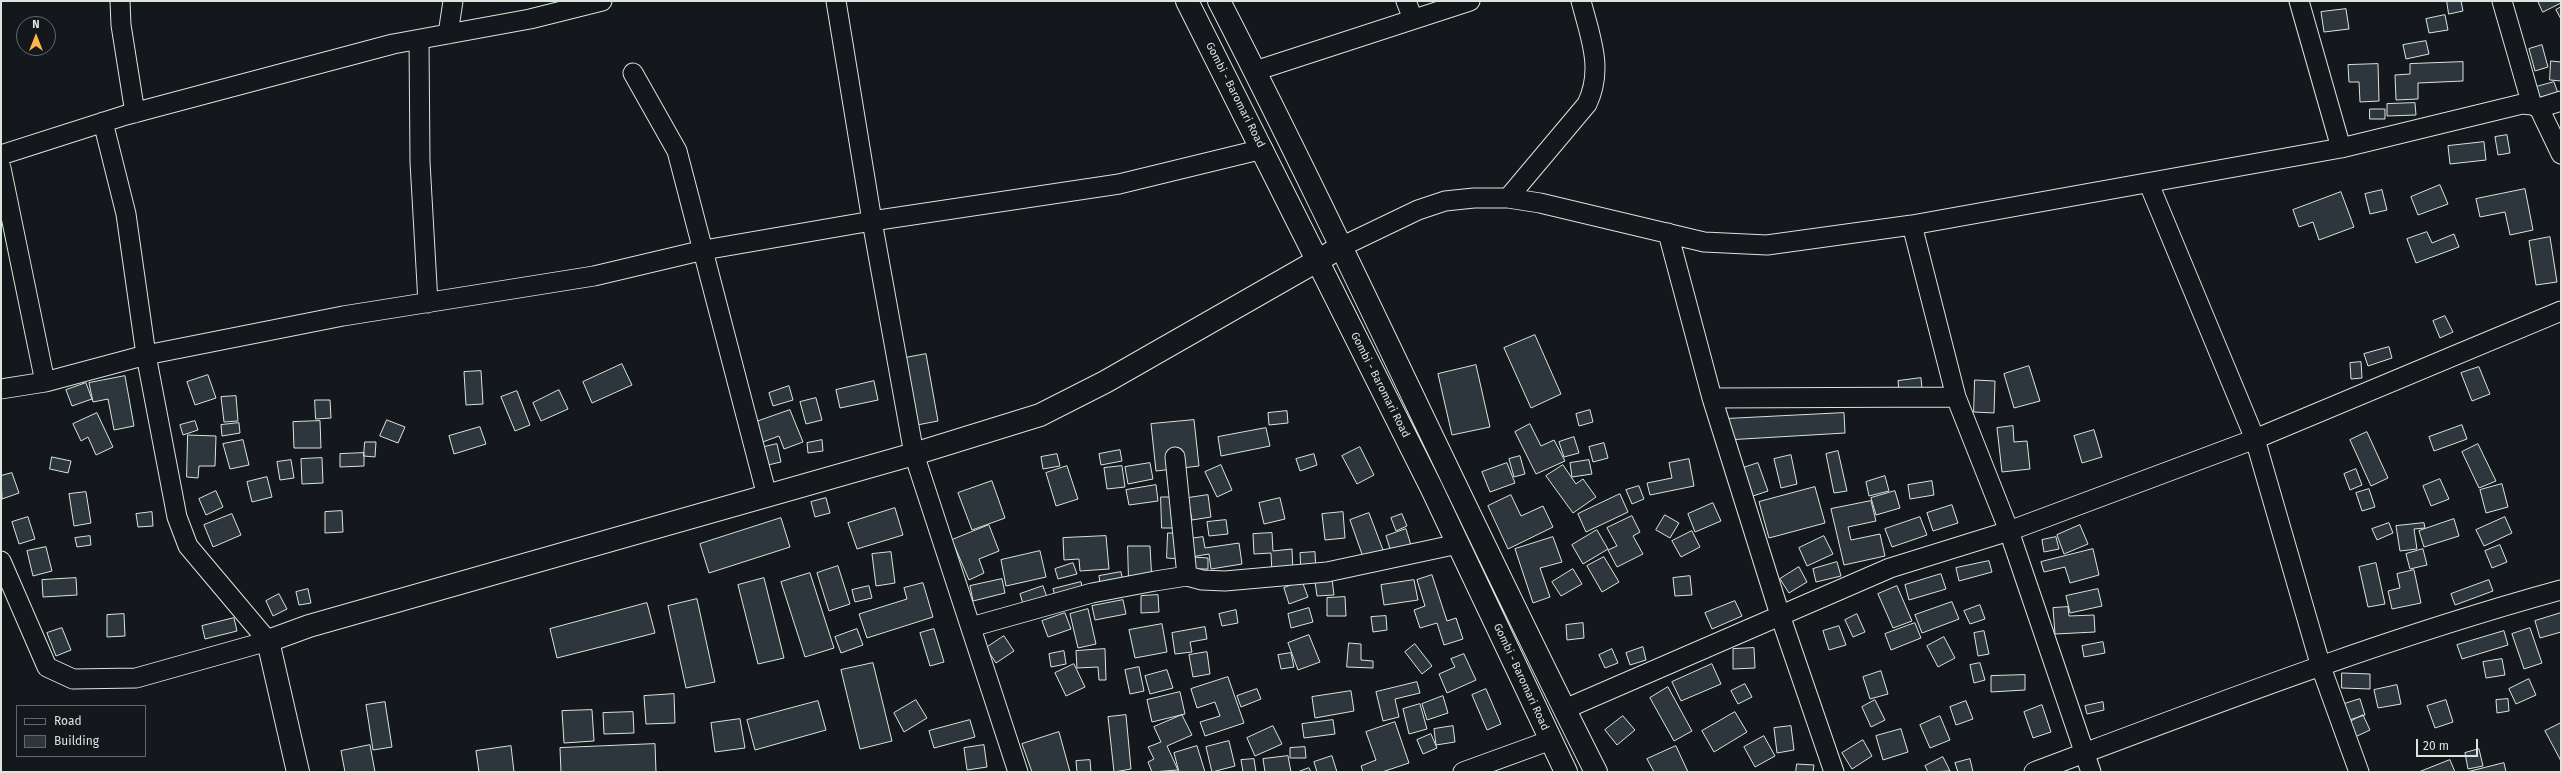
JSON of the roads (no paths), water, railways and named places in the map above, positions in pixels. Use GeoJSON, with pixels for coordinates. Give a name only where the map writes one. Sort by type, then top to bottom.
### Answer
{"type":"FeatureCollection","features":[{"type":"Feature","properties":{"kind":"main road","name":"Gombi - Baromari Road"},"geometry":{"type":"LineString","coordinates":[[1187,1],[1263,149],[1458,544],[1566,772]]}},
{"type":"Feature","properties":{"kind":"main road"},"geometry":{"type":"LineString","coordinates":[[1219,1],[1343,246],[1465,506],[1596,772]]}},
{"type":"Feature","properties":{"kind":"main road"},"geometry":{"type":"LineString","coordinates":[[298,772],[268,641],[309,626],[914,454],[1040,415],[1105,382],[1343,246]]}},
{"type":"Feature","properties":{"kind":"street"},"geometry":{"type":"LineString","coordinates":[[120,1],[121,25],[135,113]]}},
{"type":"Feature","properties":{"kind":"street"},"geometry":{"type":"LineString","coordinates":[[448,34],[453,1]]}},
{"type":"Feature","properties":{"kind":"street"},"geometry":{"type":"LineString","coordinates":[[1,155],[135,113],[393,44],[530,19],[602,1]]}},
{"type":"Feature","properties":{"kind":"street"},"geometry":{"type":"LineString","coordinates":[[836,1],[872,221],[914,454],[1018,772]]}},
{"type":"Feature","properties":{"kind":"street"},"geometry":{"type":"LineString","coordinates":[[1406,1],[1413,18]]}},
{"type":"Feature","properties":{"kind":"street"},"geometry":{"type":"LineString","coordinates":[[1255,71],[1413,18],[1470,1]]}},
{"type":"Feature","properties":{"kind":"street"},"geometry":{"type":"LineString","coordinates":[[1508,198],[1587,104],[1594,90],[1596,58],[1581,1]]}},
{"type":"Feature","properties":{"kind":"street"},"geometry":{"type":"LineString","coordinates":[[2299,1],[2340,148]]}},
{"type":"Feature","properties":{"kind":"street"},"geometry":{"type":"LineString","coordinates":[[2502,1],[2536,106],[2561,154]]}},
{"type":"Feature","properties":{"kind":"street"},"geometry":{"type":"LineString","coordinates":[[419,40],[420,162],[428,303]]}},
{"type":"Feature","properties":{"kind":"street"},"geometry":{"type":"LineString","coordinates":[[633,73],[677,151],[767,496]]}},
{"type":"Feature","properties":{"kind":"street"},"geometry":{"type":"LineString","coordinates":[[1343,246],[1418,210],[1445,201],[1508,198],[1704,242],[1767,245],[1912,225],[2149,184],[2340,148],[2522,104],[2536,106],[2561,101]]}},
{"type":"Feature","properties":{"kind":"street"},"geometry":{"type":"LineString","coordinates":[[1,561],[47,667],[73,680],[136,678],[268,641],[188,546],[177,517],[146,355],[126,214],[104,122]]}},
{"type":"Feature","properties":{"kind":"street"},"geometry":{"type":"LineString","coordinates":[[1,389],[45,382],[146,355],[343,316],[594,276],[704,250],[872,221],[1119,184],[1263,149]]}},
{"type":"Feature","properties":{"kind":"street"},"geometry":{"type":"LineString","coordinates":[[1,168],[45,382]]}},
{"type":"Feature","properties":{"kind":"street"},"geometry":{"type":"LineString","coordinates":[[2149,184],[2255,439],[2321,667],[2359,772]]}},
{"type":"Feature","properties":{"kind":"street"},"geometry":{"type":"LineString","coordinates":[[1912,225],[1956,397],[2009,530],[2091,772]]}},
{"type":"Feature","properties":{"kind":"street"},"geometry":{"type":"LineString","coordinates":[[1668,233],[1712,398],[1780,615],[1834,772]]}},
{"type":"Feature","properties":{"kind":"street"},"geometry":{"type":"LineString","coordinates":[[1565,709],[1890,568],[2009,530],[2255,439],[2561,311]]}},
{"type":"Feature","properties":{"kind":"street"},"geometry":{"type":"LineString","coordinates":[[1712,398],[1956,397]]}},
{"type":"Feature","properties":{"kind":"street"},"geometry":{"type":"LineString","coordinates":[[1175,457],[1187,576]]}},
{"type":"Feature","properties":{"kind":"street"},"geometry":{"type":"LineString","coordinates":[[971,627],[1092,593],[1187,576],[1202,580],[1225,581],[1328,572],[1458,544]]}},
{"type":"Feature","properties":{"kind":"street"},"geometry":{"type":"LineString","coordinates":[[2034,772],[2321,667],[2495,608],[2561,590]]}},
{"type":"Feature","properties":{"kind":"street"},"geometry":{"type":"LineString","coordinates":[[1463,772],[1551,740]]}}]}
